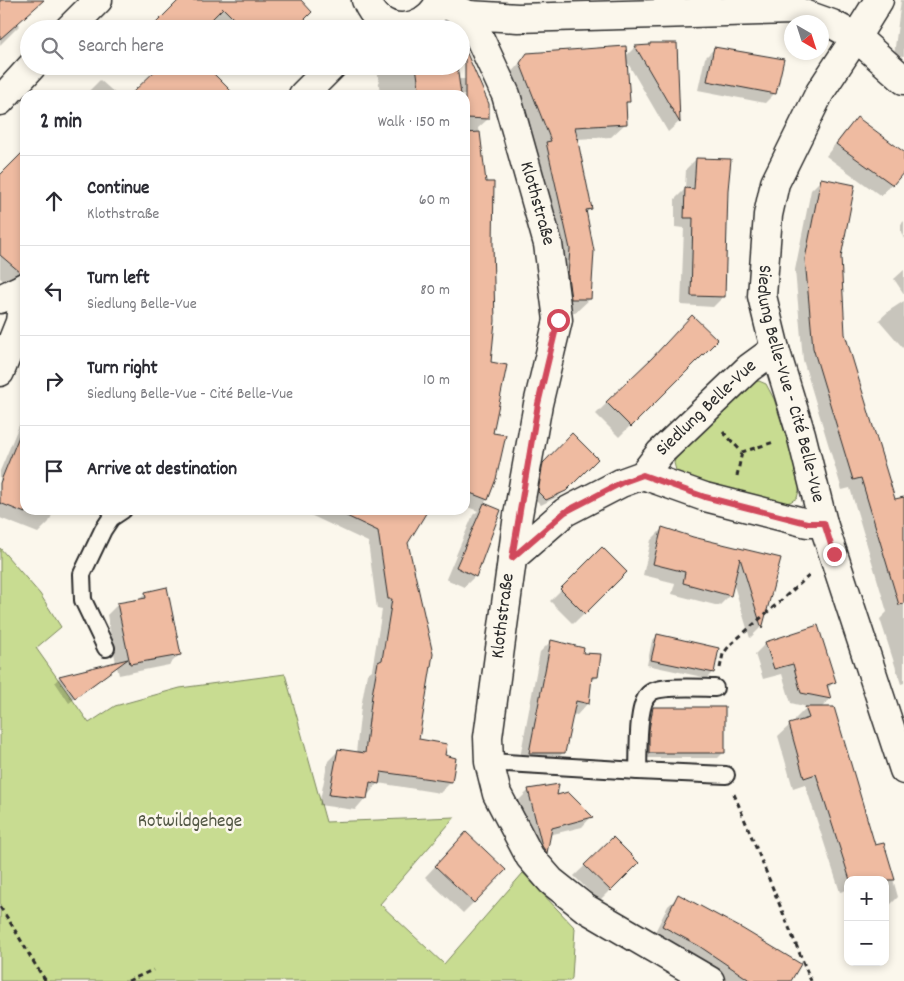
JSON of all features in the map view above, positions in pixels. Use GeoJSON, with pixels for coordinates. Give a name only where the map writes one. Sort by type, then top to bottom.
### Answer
{"type":"FeatureCollection","features":[{"type":"Feature","properties":{"kind":"street"},"geometry":{"type":"LineString","coordinates":[[78,20],[98,0]]}},
{"type":"Feature","properties":{"kind":"street","name":"Siedlung Belle-Vue - Cité Belle-Vue"},"geometry":{"type":"LineString","coordinates":[[879,0],[820,92],[775,183],[768,215],[762,296],[824,523],[904,770]]}},
{"type":"Feature","properties":{"kind":"street"},"geometry":{"type":"LineString","coordinates":[[425,20],[433,13],[439,1],[469,15],[518,18],[793,10],[832,24],[856,37],[904,80]]}},
{"type":"Feature","properties":{"kind":"street","name":"Klothstraße"},"geometry":{"type":"LineString","coordinates":[[469,15],[506,94],[548,244],[558,320],[538,404],[512,558],[488,737],[489,762],[496,794],[530,857],[551,881],[585,908],[710,981]]}},
{"type":"Feature","properties":{"kind":"street"},"geometry":{"type":"LineString","coordinates":[[0,101],[24,75]]}},
{"type":"Feature","properties":{"kind":"street"},"geometry":{"type":"LineString","coordinates":[[307,90],[323,75]]}},
{"type":"Feature","properties":{"kind":"street"},"geometry":{"type":"LineString","coordinates":[[0,299],[20,289]]}},
{"type":"Feature","properties":{"kind":"street"},"geometry":{"type":"LineString","coordinates":[[0,372],[20,322]]}},
{"type":"Feature","properties":{"kind":"street","name":"Siedlung Belle-Vue"},"geometry":{"type":"LineString","coordinates":[[512,558],[565,512],[621,483],[643,475],[660,453],[749,368],[775,349]]}},
{"type":"Feature","properties":{"kind":"street","name":"Siedlung Belle-Vue"},"geometry":{"type":"LineString","coordinates":[[643,475],[705,497],[807,523],[824,523]]}},
{"type":"Feature","properties":{"kind":"lane"},"geometry":{"type":"LineString","coordinates":[[106,648],[83,600],[82,574],[104,530],[111,518],[116,515]]}},
{"type":"Feature","properties":{"kind":"lane"},"geometry":{"type":"LineString","coordinates":[[638,771],[643,701],[651,692],[666,688],[715,688]]}},
{"type":"Feature","properties":{"kind":"lane"},"geometry":{"type":"LineString","coordinates":[[489,762],[726,775]]}},
{"type":"Feature","properties":{"kind":"path"},"geometry":{"type":"LineString","coordinates":[[704,412],[742,452],[801,434]]}},
{"type":"Feature","properties":{"kind":"path"},"geometry":{"type":"LineString","coordinates":[[715,688],[723,654],[730,645],[834,554]]}},
{"type":"Feature","properties":{"kind":"path"},"geometry":{"type":"LineString","coordinates":[[726,775],[811,981]]}},
{"type":"Feature","properties":{"kind":"path"},"geometry":{"type":"LineString","coordinates":[[0,907],[31,960],[46,981]]}},
{"type":"Feature","properties":{"kind":"path"},"geometry":{"type":"LineString","coordinates":[[128,981],[153,970]]}},
{"type":"Feature","properties":{"kind":"green space"},"geometry":{"type":"Polygon","coordinates":[[[759,381],[766,384],[774,399],[801,483],[797,498],[782,504],[689,481],[677,474],[674,463],[676,457],[750,382],[759,381]]]}},
{"type":"Feature","properties":{"kind":"green space","name":"Rotwildgehege"},"geometry":{"type":"Polygon","coordinates":[[[0,548],[40,594],[61,627],[36,648],[89,723],[115,706],[180,688],[285,674],[326,822],[455,817],[380,904],[444,964],[523,873],[575,928],[572,978],[570,981],[0,981],[0,548]]]}},
{"type":"Feature","properties":{"kind":"building"},"geometry":{"type":"Polygon","coordinates":[[[0,0],[44,0],[20,20],[0,39],[0,0]]]}},
{"type":"Feature","properties":{"kind":"building"},"geometry":{"type":"Polygon","coordinates":[[[179,0],[301,0],[312,12],[304,20],[235,20],[223,8],[211,20],[159,20],[179,0]]]}},
{"type":"Feature","properties":{"kind":"building"},"geometry":{"type":"Polygon","coordinates":[[[650,43],[677,43],[680,123],[635,46],[650,45],[650,43]]]}},
{"type":"Feature","properties":{"kind":"building"},"geometry":{"type":"Polygon","coordinates":[[[626,46],[630,102],[626,102],[627,124],[575,127],[592,209],[586,210],[594,251],[591,299],[571,299],[568,276],[570,249],[546,142],[551,141],[520,63],[527,53],[626,46]]]}},
{"type":"Feature","properties":{"kind":"building"},"geometry":{"type":"Polygon","coordinates":[[[714,47],[784,59],[776,94],[707,81],[714,47]]]}},
{"type":"Feature","properties":{"kind":"building"},"geometry":{"type":"Polygon","coordinates":[[[470,60],[489,104],[489,119],[470,118],[470,90],[465,90],[465,75],[470,75],[470,60]]]}},
{"type":"Feature","properties":{"kind":"building"},"geometry":{"type":"Polygon","coordinates":[[[151,75],[215,75],[230,90],[135,90],[151,75]]]}},
{"type":"Feature","properties":{"kind":"building"},"geometry":{"type":"Polygon","coordinates":[[[417,75],[458,75],[460,90],[419,90],[417,75]]]}},
{"type":"Feature","properties":{"kind":"building"},"geometry":{"type":"Polygon","coordinates":[[[857,117],[904,152],[904,172],[893,185],[836,144],[857,117]]]}},
{"type":"Feature","properties":{"kind":"building"},"geometry":{"type":"Polygon","coordinates":[[[480,132],[486,182],[494,182],[495,321],[491,362],[507,365],[493,433],[506,435],[496,479],[488,500],[470,493],[470,133],[480,132]]]}},
{"type":"Feature","properties":{"kind":"building"},"geometry":{"type":"Polygon","coordinates":[[[20,155],[20,272],[0,255],[0,175],[20,155]]]}},
{"type":"Feature","properties":{"kind":"building"},"geometry":{"type":"Polygon","coordinates":[[[696,158],[731,159],[728,190],[725,297],[691,296],[693,218],[684,218],[685,188],[694,189],[696,158]]]}},
{"type":"Feature","properties":{"kind":"building"},"geometry":{"type":"Polygon","coordinates":[[[821,178],[855,185],[841,257],[845,334],[895,499],[904,497],[904,604],[899,605],[861,478],[853,480],[813,348],[805,259],[821,178]]]}},
{"type":"Feature","properties":{"kind":"building"},"geometry":{"type":"Polygon","coordinates":[[[692,315],[718,340],[631,427],[606,402],[652,358],[692,315]]]}},
{"type":"Feature","properties":{"kind":"building"},"geometry":{"type":"Polygon","coordinates":[[[572,433],[598,459],[566,491],[546,500],[538,492],[543,463],[572,433]]]}},
{"type":"Feature","properties":{"kind":"building"},"geometry":{"type":"Polygon","coordinates":[[[20,434],[20,511],[0,503],[0,483],[20,434]]]}},
{"type":"Feature","properties":{"kind":"building"},"geometry":{"type":"Polygon","coordinates":[[[484,503],[501,510],[476,577],[456,567],[484,503]]]}},
{"type":"Feature","properties":{"kind":"building"},"geometry":{"type":"Polygon","coordinates":[[[344,515],[425,515],[408,543],[433,654],[419,739],[447,744],[445,755],[456,758],[452,782],[381,772],[379,784],[370,782],[367,799],[329,795],[338,749],[365,753],[372,695],[378,662],[382,660],[392,599],[388,599],[378,531],[344,515]]]}},
{"type":"Feature","properties":{"kind":"building"},"geometry":{"type":"Polygon","coordinates":[[[662,527],[693,537],[781,558],[762,629],[740,558],[731,596],[683,583],[685,572],[653,564],[662,527]]]}},
{"type":"Feature","properties":{"kind":"building"},"geometry":{"type":"Polygon","coordinates":[[[602,547],[627,572],[585,614],[560,589],[602,547]]]}},
{"type":"Feature","properties":{"kind":"building"},"geometry":{"type":"Polygon","coordinates":[[[167,587],[181,655],[130,664],[117,603],[146,598],[145,592],[167,587]]]}},
{"type":"Feature","properties":{"kind":"building"},"geometry":{"type":"Polygon","coordinates":[[[818,625],[836,682],[827,685],[831,699],[801,693],[793,664],[774,669],[765,642],[818,625]]]}},
{"type":"Feature","properties":{"kind":"building"},"geometry":{"type":"Polygon","coordinates":[[[657,634],[719,648],[714,673],[651,660],[657,634]]]}},
{"type":"Feature","properties":{"kind":"building"},"geometry":{"type":"Polygon","coordinates":[[[551,640],[584,648],[583,653],[601,654],[598,677],[592,677],[589,704],[576,701],[565,753],[529,753],[551,640]]]}},
{"type":"Feature","properties":{"kind":"building"},"geometry":{"type":"Polygon","coordinates":[[[128,659],[75,698],[59,676],[128,659]]]}},
{"type":"Feature","properties":{"kind":"building"},"geometry":{"type":"Polygon","coordinates":[[[653,707],[725,707],[725,753],[649,753],[649,730],[653,707]]]}},
{"type":"Feature","properties":{"kind":"building"},"geometry":{"type":"Polygon","coordinates":[[[805,707],[834,707],[875,845],[884,843],[895,880],[889,880],[889,876],[849,876],[816,774],[804,778],[789,724],[809,718],[805,707]]]}},
{"type":"Feature","properties":{"kind":"building"},"geometry":{"type":"Polygon","coordinates":[[[559,784],[557,795],[568,792],[593,817],[552,828],[547,853],[542,846],[528,789],[559,784]]]}},
{"type":"Feature","properties":{"kind":"building"},"geometry":{"type":"Polygon","coordinates":[[[466,832],[506,870],[474,903],[435,866],[466,832]]]}},
{"type":"Feature","properties":{"kind":"building"},"geometry":{"type":"Polygon","coordinates":[[[613,837],[639,863],[611,891],[584,865],[613,837]]]}},
{"type":"Feature","properties":{"kind":"building"},"geometry":{"type":"Polygon","coordinates":[[[678,894],[743,929],[801,964],[791,981],[751,981],[699,946],[662,926],[678,894]]]}},
{"type":"Feature","properties":{"kind":"route"},"geometry":{"type":"LineString","coordinates":[[558,320],[538,404],[512,558],[565,512],[621,483],[643,475],[705,497],[807,523],[824,523],[834,554]]}}]}
